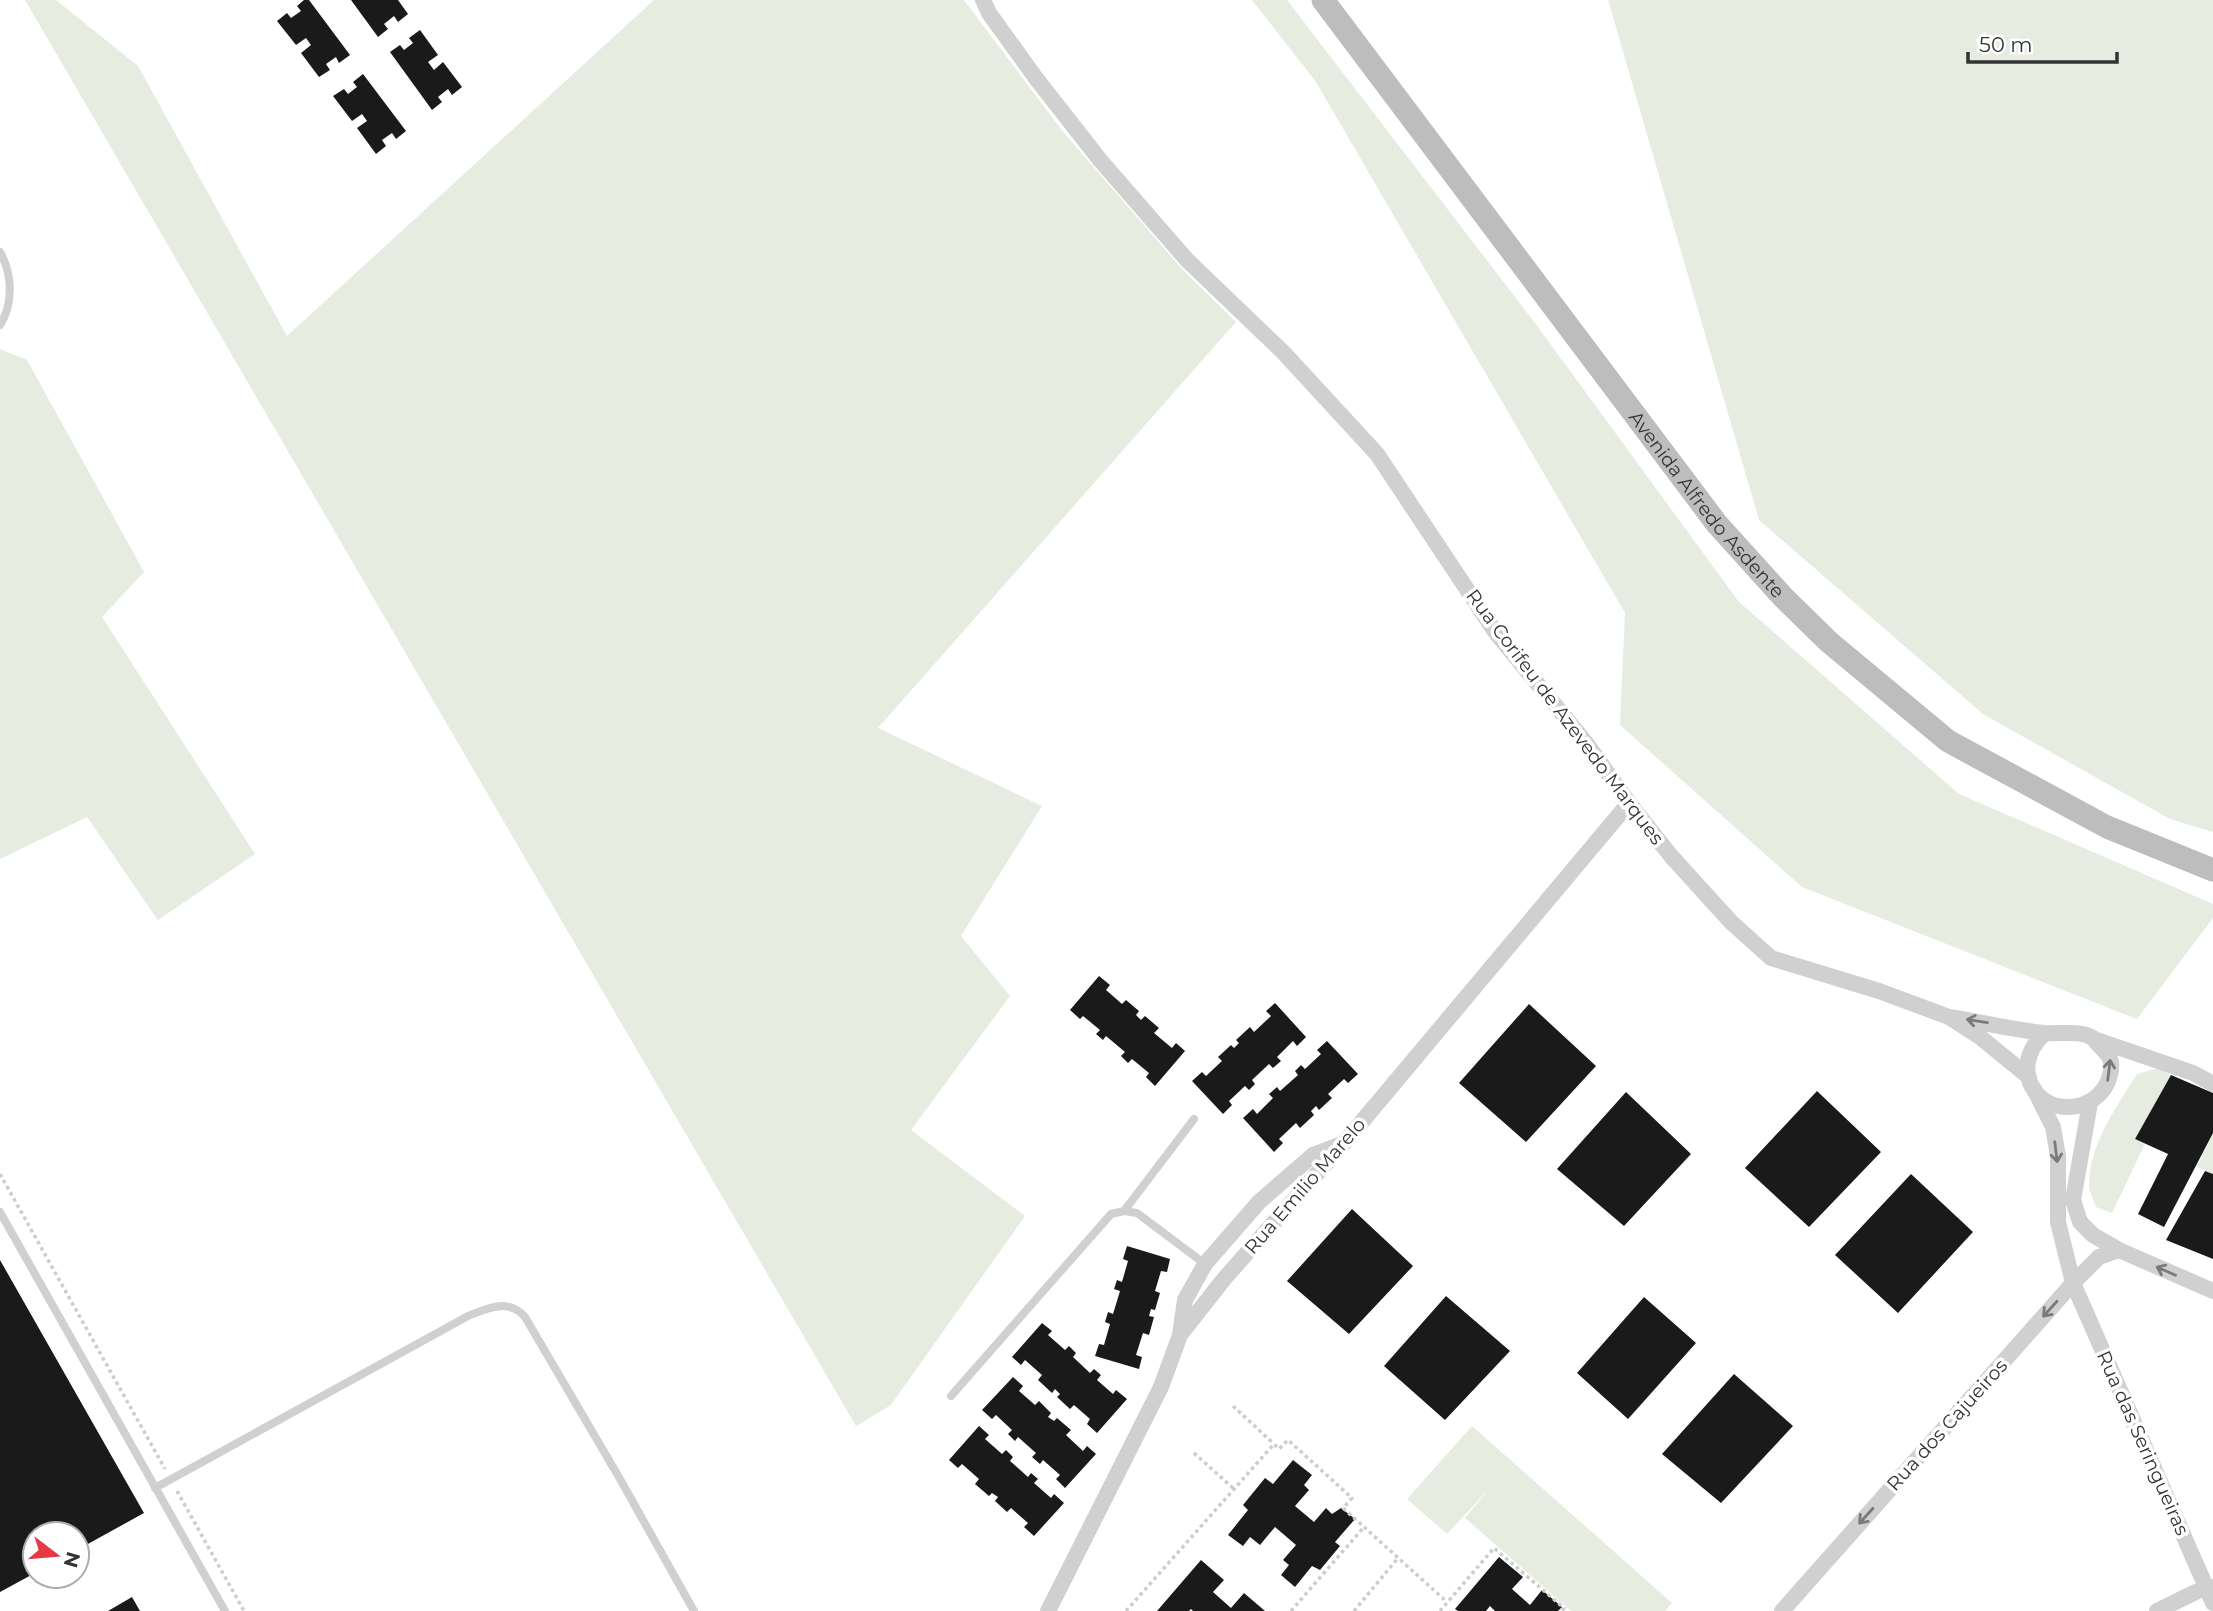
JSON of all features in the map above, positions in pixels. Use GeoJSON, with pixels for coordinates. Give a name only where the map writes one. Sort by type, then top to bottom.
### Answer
{"type":"FeatureCollection","features":[{"type":"Feature","properties":{"kind":"street","name":"Rua Corifeu de Azevedo Marques"},"geometry":{"type":"LineString","coordinates":[[983,0],[989,13],[1034,77],[1187,260],[1283,352],[1377,454],[1496,632],[1587,744],[1671,856],[1731,922],[1771,958],[1879,991],[1949,1017]]}},
{"type":"Feature","properties":{"kind":"street","name":"Avenida Alfredo Asdente"},"geometry":{"type":"LineString","coordinates":[[1323,0],[1717,524],[1783,597],[1829,642],[1948,741],[2108,827],[2213,870]]}},
{"type":"Feature","properties":{"kind":"street","name":"Rua Emilio Marelo"},"geometry":{"type":"LineString","coordinates":[[1048,1611],[1161,1387],[1180,1335],[1224,1279],[1344,1143],[1629,803]]}},
{"type":"Feature","properties":{"kind":"street"},"geometry":{"type":"LineString","coordinates":[[1949,1017],[2093,1038],[2193,1073],[2213,1084]]}},
{"type":"Feature","properties":{"kind":"street"},"geometry":{"type":"LineString","coordinates":[[1949,1017],[1980,1037],[2031,1083],[2042,1099],[2066,1108],[2090,1103],[2107,1084],[2111,1071],[2110,1058],[2093,1038]]}},
{"type":"Feature","properties":{"kind":"street"},"geometry":{"type":"LineString","coordinates":[[2031,1083],[2027,1065],[2030,1053],[2035,1041],[2045,1033]]}},
{"type":"Feature","properties":{"kind":"street","name":"Rua das Seringueiras"},"geometry":{"type":"LineString","coordinates":[[2031,1083],[2053,1127],[2058,1156],[2058,1222],[2073,1283],[2209,1587],[2213,1603]]}},
{"type":"Feature","properties":{"kind":"street"},"geometry":{"type":"LineString","coordinates":[[2090,1103],[2073,1200],[2080,1222],[2093,1235],[2119,1250],[2213,1292]]}},
{"type":"Feature","properties":{"kind":"street"},"geometry":{"type":"LineString","coordinates":[[1180,1335],[1185,1300],[1205,1264],[1259,1202],[1314,1155],[1344,1143]]}},
{"type":"Feature","properties":{"kind":"street"},"geometry":{"type":"LineString","coordinates":[[1259,1202],[1277,1219]]}},
{"type":"Feature","properties":{"kind":"street","name":"Rua dos Cajueiros"},"geometry":{"type":"LineString","coordinates":[[1782,1611],[2073,1283],[2099,1257],[2119,1250]]}},
{"type":"Feature","properties":{"kind":"street"},"geometry":{"type":"LineString","coordinates":[[1205,1264],[1224,1279]]}},
{"type":"Feature","properties":{"kind":"street"},"geometry":{"type":"LineString","coordinates":[[2157,1611],[2209,1587]]}},
{"type":"Feature","properties":{"kind":"lane"},"geometry":{"type":"LineString","coordinates":[[0,251],[7,264],[10,297],[0,325]]}},
{"type":"Feature","properties":{"kind":"lane"},"geometry":{"type":"LineString","coordinates":[[1124,1211],[1194,1119]]}},
{"type":"Feature","properties":{"kind":"lane"},"geometry":{"type":"LineString","coordinates":[[951,1396],[1111,1214],[1124,1211],[1137,1213],[1205,1264]]}},
{"type":"Feature","properties":{"kind":"lane"},"geometry":{"type":"LineString","coordinates":[[0,1212],[225,1611]]}},
{"type":"Feature","properties":{"kind":"lane"},"geometry":{"type":"LineString","coordinates":[[155,1488],[468,1316],[496,1305],[511,1307],[525,1317],[694,1611]]}},
{"type":"Feature","properties":{"kind":"path"},"geometry":{"type":"LineString","coordinates":[[0,1174],[244,1611]]}},
{"type":"Feature","properties":{"kind":"path"},"geometry":{"type":"LineString","coordinates":[[1233,1406],[1279,1449],[1288,1440],[1352,1498],[1343,1508],[1447,1602]]}},
{"type":"Feature","properties":{"kind":"path"},"geometry":{"type":"LineString","coordinates":[[1126,1611],[1274,1444]]}},
{"type":"Feature","properties":{"kind":"path"},"geometry":{"type":"LineString","coordinates":[[1194,1453],[1234,1489]]}},
{"type":"Feature","properties":{"kind":"path"},"geometry":{"type":"LineString","coordinates":[[1291,1611],[1364,1527]]}},
{"type":"Feature","properties":{"kind":"path"},"geometry":{"type":"LineString","coordinates":[[1440,1611],[1494,1548],[1564,1608],[1562,1611]]}},
{"type":"Feature","properties":{"kind":"path"},"geometry":{"type":"LineString","coordinates":[[1354,1611],[1398,1558]]}},
{"type":"Feature","properties":{"kind":"shaded area"},"geometry":{"type":"Polygon","coordinates":[[[25,0],[56,0],[138,66],[287,336],[654,0],[964,0],[1064,133],[1183,270],[1236,322],[878,728],[1042,806],[961,936],[1010,996],[911,1130],[1025,1216],[891,1405],[856,1426],[25,0]]]}},
{"type":"Feature","properties":{"kind":"shaded area"},"geometry":{"type":"Polygon","coordinates":[[[1252,0],[1287,0],[1535,323],[1739,602],[1959,794],[2213,904],[2213,918],[2137,1019],[1802,887],[1620,725],[1625,613],[1316,82],[1252,0]]]}},
{"type":"Feature","properties":{"kind":"shaded area"},"geometry":{"type":"Polygon","coordinates":[[[1608,0],[2213,0],[2213,832],[2170,819],[1983,714],[1759,520],[1608,0]]]}},
{"type":"Feature","properties":{"kind":"shaded area"},"geometry":{"type":"Polygon","coordinates":[[[0,349],[27,360],[144,572],[102,617],[255,854],[158,920],[87,817],[0,859],[0,349]]]}},
{"type":"Feature","properties":{"kind":"shaded area"},"geometry":{"type":"Polygon","coordinates":[[[2159,1068],[2171,1075],[2135,1139],[2145,1144],[2112,1213],[2096,1207],[2089,1186],[2090,1171],[2099,1141],[2137,1074],[2159,1068]]]}},
{"type":"Feature","properties":{"kind":"shaded area"},"geometry":{"type":"Polygon","coordinates":[[[2213,1133],[2213,1174],[2197,1167],[2213,1133]]]}},
{"type":"Feature","properties":{"kind":"shaded area"},"geometry":{"type":"Polygon","coordinates":[[[1472,1426],[1672,1603],[1665,1611],[1571,1611],[1465,1518],[1490,1488],[1447,1534],[1407,1499],[1472,1426]]]}},
{"type":"Feature","properties":{"kind":"building"},"geometry":{"type":"Polygon","coordinates":[[[304,0],[309,0],[350,55],[339,63],[336,57],[326,64],[330,70],[319,77],[301,53],[311,45],[306,38],[296,45],[277,21],[287,13],[291,18],[301,11],[297,6],[304,0]]]}},
{"type":"Feature","properties":{"kind":"building"},"geometry":{"type":"Polygon","coordinates":[[[351,0],[398,0],[408,14],[398,22],[394,16],[384,24],[388,29],[378,37],[351,0]]]}},
{"type":"Feature","properties":{"kind":"building"},"geometry":{"type":"Polygon","coordinates":[[[420,30],[438,55],[428,62],[434,70],[443,62],[462,87],[452,95],[448,89],[438,97],[442,102],[432,110],[390,52],[400,45],[404,50],[413,43],[409,38],[420,30]]]}},
{"type":"Feature","properties":{"kind":"building"},"geometry":{"type":"Polygon","coordinates":[[[363,74],[406,131],[396,139],[392,133],[382,140],[386,146],[376,154],[357,128],[367,121],[362,114],[352,121],[333,96],[344,89],[348,94],[357,87],[353,82],[363,74]]]}},
{"type":"Feature","properties":{"kind":"building"},"geometry":{"type":"Polygon","coordinates":[[[1099,976],[1110,985],[1106,990],[1122,1004],[1126,1000],[1139,1011],[1136,1015],[1141,1020],[1145,1016],[1159,1028],[1154,1033],[1172,1048],[1176,1043],[1185,1051],[1155,1086],[1146,1077],[1149,1073],[1132,1059],[1128,1063],[1121,1056],[1125,1052],[1106,1036],[1103,1040],[1096,1034],[1100,1030],[1083,1016],[1080,1019],[1070,1010],[1099,976]]]}},
{"type":"Feature","properties":{"kind":"building"},"geometry":{"type":"Polygon","coordinates":[[[1275,1003],[1306,1037],[1297,1046],[1293,1041],[1277,1057],[1281,1061],[1273,1068],[1269,1064],[1252,1080],[1255,1084],[1249,1090],[1245,1086],[1229,1101],[1232,1105],[1223,1114],[1192,1081],[1202,1072],[1206,1076],[1222,1061],[1218,1057],[1231,1045],[1234,1048],[1239,1043],[1236,1040],[1250,1027],[1254,1032],[1271,1016],[1266,1011],[1275,1003]]]}},
{"type":"Feature","properties":{"kind":"building"},"geometry":{"type":"Polygon","coordinates":[[[1529,1004],[1596,1066],[1526,1142],[1459,1083],[1529,1004]]]}},
{"type":"Feature","properties":{"kind":"building"},"geometry":{"type":"Polygon","coordinates":[[[1327,1041],[1358,1074],[1348,1083],[1344,1079],[1328,1094],[1332,1098],[1319,1110],[1316,1106],[1311,1111],[1314,1115],[1300,1128],[1296,1123],[1279,1139],[1283,1143],[1274,1152],[1243,1118],[1253,1109],[1257,1114],[1273,1098],[1269,1094],[1277,1087],[1280,1091],[1298,1075],[1295,1071],[1301,1065],[1305,1069],[1321,1054],[1317,1050],[1327,1041]]]}},
{"type":"Feature","properties":{"kind":"building"},"geometry":{"type":"Polygon","coordinates":[[[2171,1075],[2213,1093],[2213,1133],[2164,1227],[2138,1214],[2168,1154],[2135,1139],[2171,1075]]]}},
{"type":"Feature","properties":{"kind":"building"},"geometry":{"type":"Polygon","coordinates":[[[1817,1091],[1881,1152],[1809,1227],[1745,1168],[1817,1091]]]}},
{"type":"Feature","properties":{"kind":"building"},"geometry":{"type":"Polygon","coordinates":[[[1626,1092],[1691,1154],[1624,1226],[1557,1169],[1626,1092]]]}},
{"type":"Feature","properties":{"kind":"building"},"geometry":{"type":"Polygon","coordinates":[[[2205,1171],[2213,1174],[2213,1259],[2166,1240],[2205,1171]]]}},
{"type":"Feature","properties":{"kind":"building"},"geometry":{"type":"Polygon","coordinates":[[[1911,1174],[1973,1232],[1898,1313],[1835,1255],[1911,1174]]]}},
{"type":"Feature","properties":{"kind":"building"},"geometry":{"type":"Polygon","coordinates":[[[1352,1209],[1413,1266],[1349,1334],[1287,1281],[1352,1209]]]}},
{"type":"Feature","properties":{"kind":"building"},"geometry":{"type":"Polygon","coordinates":[[[1127,1246],[1170,1259],[1167,1272],[1161,1271],[1155,1291],[1160,1293],[1155,1310],[1151,1309],[1149,1316],[1154,1317],[1149,1335],[1143,1333],[1136,1355],[1142,1357],[1139,1369],[1095,1356],[1099,1344],[1104,1345],[1110,1324],[1105,1322],[1108,1312],[1113,1314],[1120,1291],[1114,1289],[1117,1280],[1122,1282],[1128,1261],[1123,1259],[1127,1246]]]}},
{"type":"Feature","properties":{"kind":"building"},"geometry":{"type":"Polygon","coordinates":[[[0,1260],[144,1513],[91,1542],[91,1520],[21,1520],[21,1581],[0,1592],[0,1260]]]}},
{"type":"Feature","properties":{"kind":"building"},"geometry":{"type":"Polygon","coordinates":[[[1446,1296],[1510,1351],[1445,1420],[1384,1366],[1446,1296]]]}},
{"type":"Feature","properties":{"kind":"building"},"geometry":{"type":"Polygon","coordinates":[[[1644,1297],[1696,1343],[1628,1419],[1577,1373],[1644,1297]]]}},
{"type":"Feature","properties":{"kind":"building"},"geometry":{"type":"Polygon","coordinates":[[[1042,1323],[1052,1331],[1048,1335],[1065,1350],[1069,1346],[1076,1353],[1073,1357],[1090,1373],[1094,1369],[1101,1375],[1097,1380],[1113,1394],[1116,1390],[1127,1399],[1097,1433],[1087,1424],[1090,1419],[1074,1405],[1070,1409],[1057,1397],[1060,1394],[1055,1389],[1052,1393],[1038,1380],[1042,1375],[1025,1360],[1021,1365],[1012,1357],[1042,1323]]]}},
{"type":"Feature","properties":{"kind":"building"},"geometry":{"type":"Polygon","coordinates":[[[1734,1374],[1793,1426],[1721,1503],[1662,1454],[1734,1374]]]}},
{"type":"Feature","properties":{"kind":"building"},"geometry":{"type":"Polygon","coordinates":[[[1013,1377],[1023,1386],[1019,1391],[1035,1405],[1039,1401],[1051,1413],[1048,1417],[1054,1421],[1057,1418],[1071,1430],[1066,1435],[1083,1451],[1087,1446],[1096,1454],[1065,1488],[1056,1479],[1060,1475],[1043,1460],[1040,1464],[1032,1457],[1036,1453],[1018,1437],[1015,1441],[1008,1434],[1012,1430],[996,1415],[992,1419],[982,1410],[1013,1377]]]}},
{"type":"Feature","properties":{"kind":"building"},"geometry":{"type":"Polygon","coordinates":[[[979,1426],[989,1435],[985,1439],[1002,1454],[1006,1450],[1013,1457],[1010,1461],[1028,1477],[1031,1473],[1038,1479],[1034,1483],[1051,1498],[1054,1494],[1064,1503],[1034,1536],[1024,1527],[1028,1523],[1011,1508],[1007,1512],[995,1501],[998,1497],[992,1493],[989,1496],[975,1484],[979,1479],[962,1464],[958,1468],[949,1460],[979,1426]]]}},
{"type":"Feature","properties":{"kind":"building"},"geometry":{"type":"Polygon","coordinates":[[[1293,1460],[1312,1475],[1304,1485],[1309,1490],[1295,1506],[1314,1522],[1326,1508],[1332,1514],[1341,1508],[1355,1519],[1335,1542],[1340,1546],[1320,1570],[1312,1566],[1295,1587],[1281,1575],[1289,1565],[1283,1560],[1296,1545],[1275,1527],[1260,1545],[1250,1537],[1243,1546],[1228,1535],[1248,1510],[1243,1505],[1265,1478],[1273,1484],[1293,1460]]]}},
{"type":"Feature","properties":{"kind":"building"},"geometry":{"type":"Polygon","coordinates":[[[1499,1557],[1523,1577],[1512,1589],[1530,1605],[1542,1590],[1562,1607],[1558,1611],[1495,1611],[1490,1606],[1486,1611],[1455,1609],[1499,1557]]]}},
{"type":"Feature","properties":{"kind":"building"},"geometry":{"type":"Polygon","coordinates":[[[1201,1560],[1224,1580],[1213,1592],[1231,1608],[1244,1593],[1265,1611],[1157,1611],[1201,1560]]]}},
{"type":"Feature","properties":{"kind":"building"},"geometry":{"type":"Polygon","coordinates":[[[132,1597],[140,1611],[108,1611],[132,1597]]]}}]}
